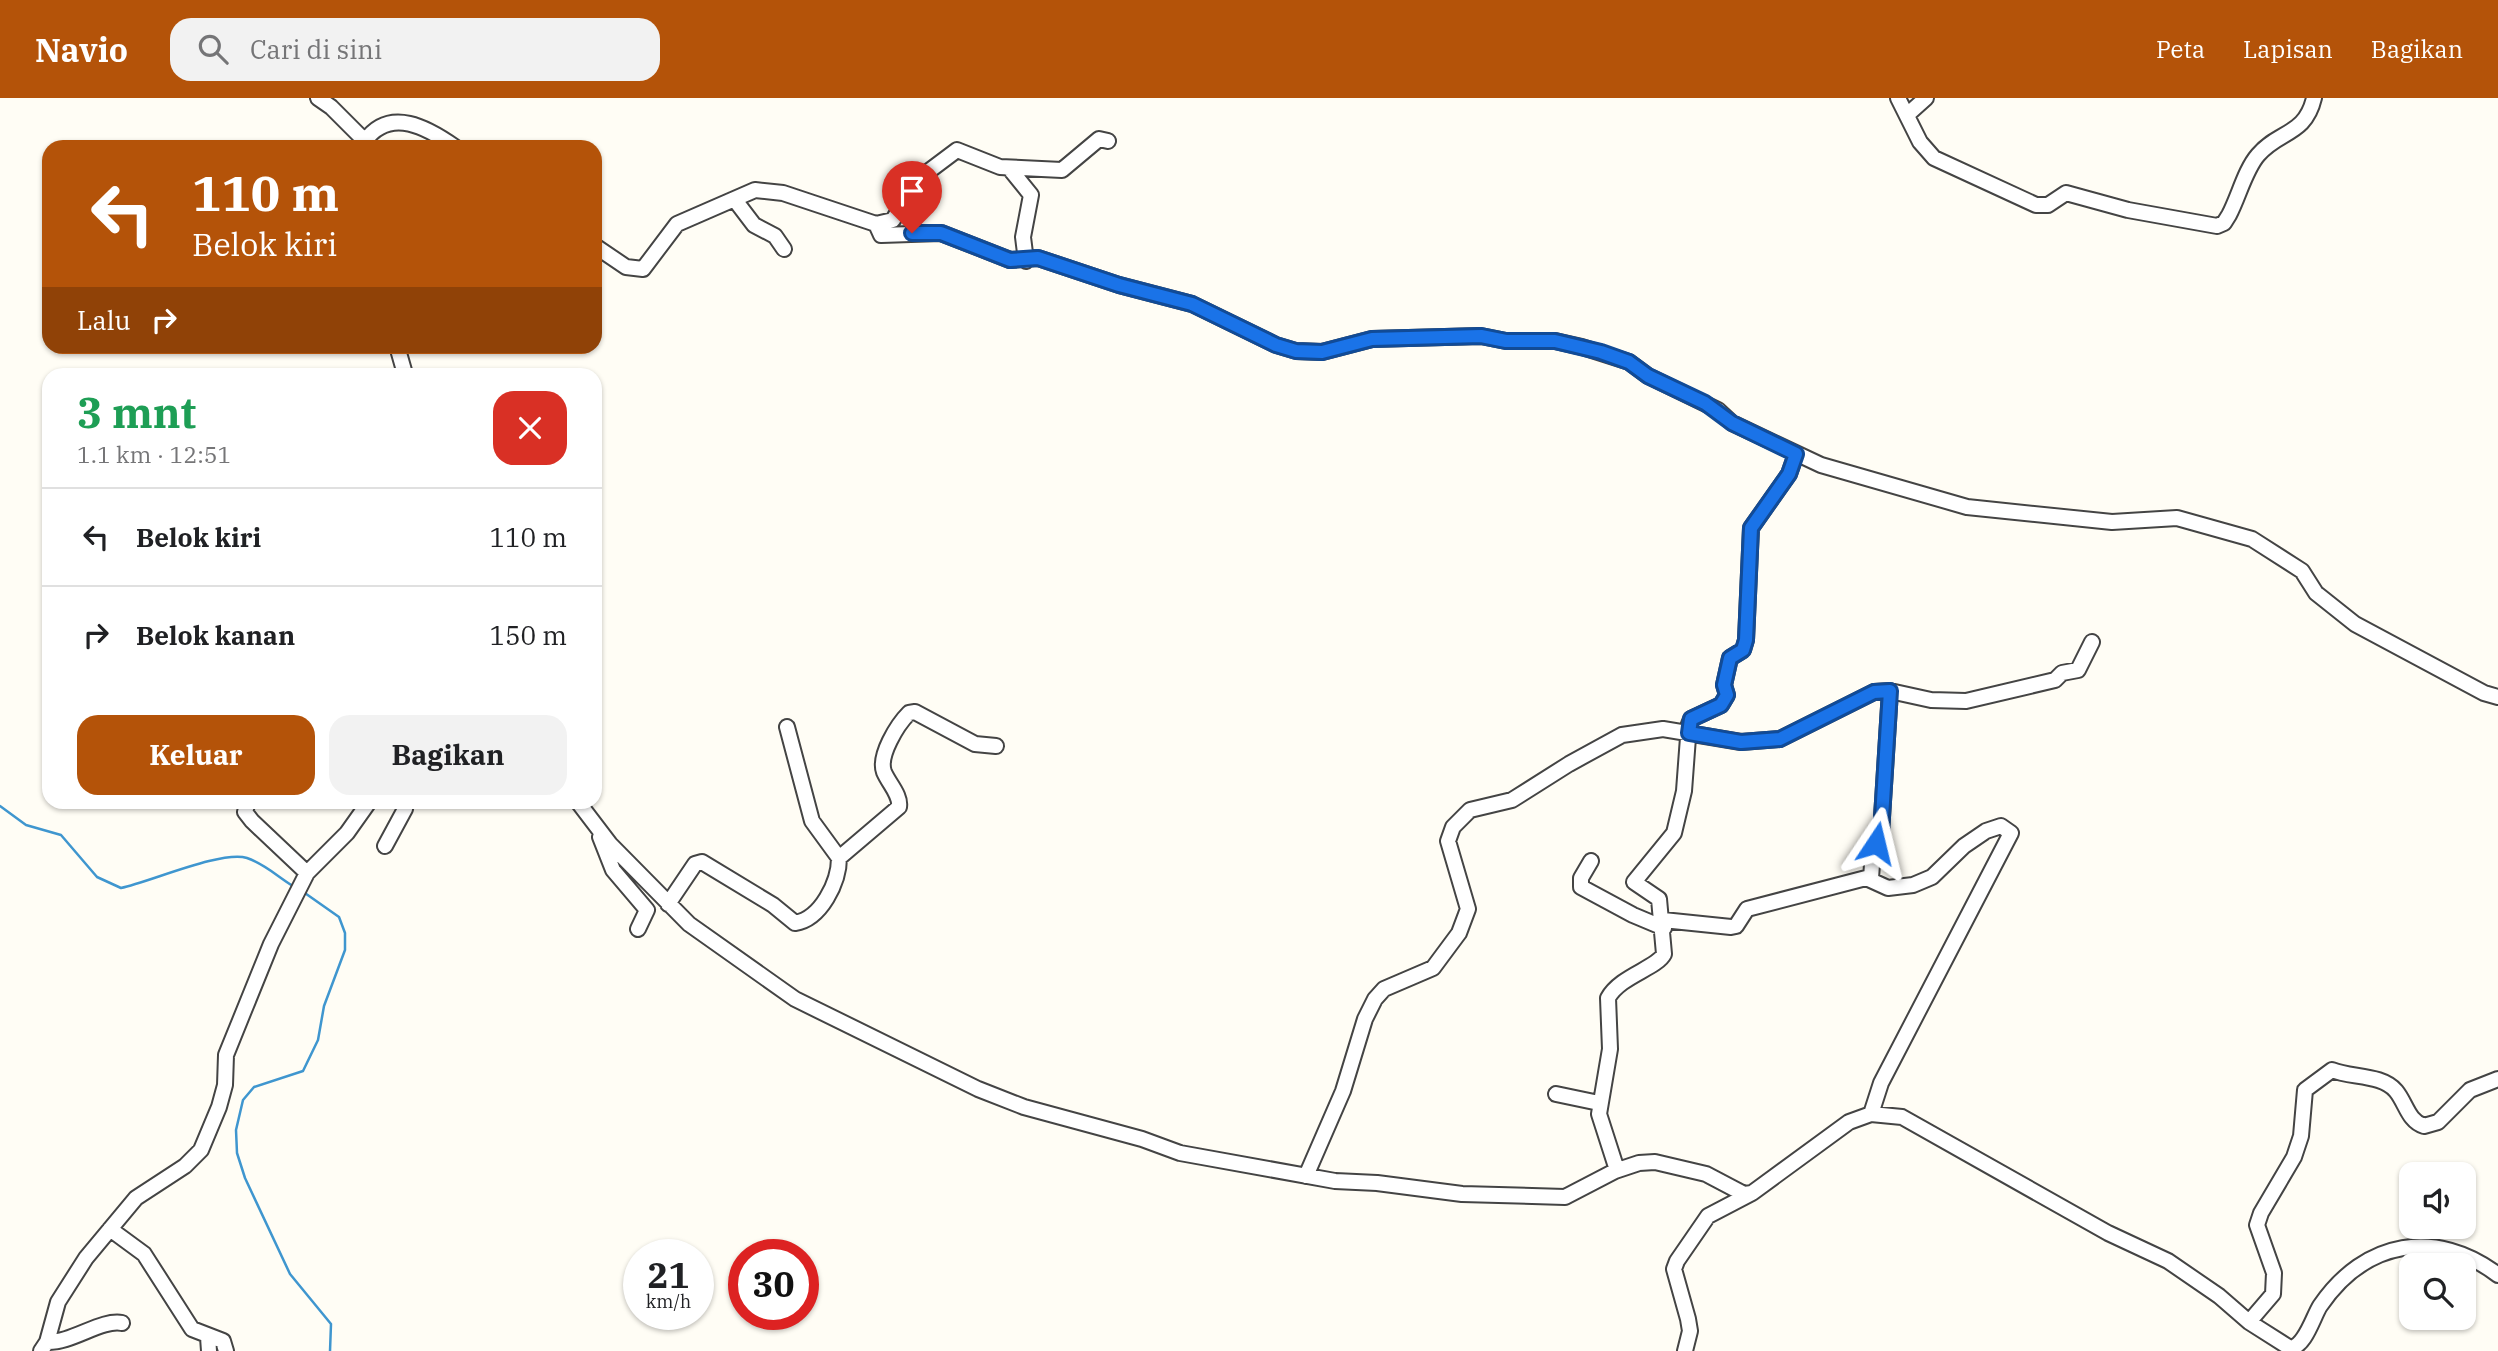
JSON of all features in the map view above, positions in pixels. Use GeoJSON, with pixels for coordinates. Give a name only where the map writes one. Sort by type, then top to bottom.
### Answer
{"type":"FeatureCollection","features":[{"type":"Feature","properties":{"kind":"street"},"geometry":{"type":"LineString","coordinates":[[318,98],[364,140]]}},
{"type":"Feature","properties":{"kind":"street"},"geometry":{"type":"LineString","coordinates":[[1898,98],[1920,142],[1934,158],[2036,205],[2048,205],[2067,193],[2127,210],[2217,226],[2224,223],[2229,215],[2258,155],[2301,125],[2308,117],[2314,98]]}},
{"type":"Feature","properties":{"kind":"street"},"geometry":{"type":"LineString","coordinates":[[1907,115],[1926,98]]}},
{"type":"Feature","properties":{"kind":"street"},"geometry":{"type":"LineString","coordinates":[[370,140],[378,127],[411,122],[443,140]]}},
{"type":"Feature","properties":{"kind":"street"},"geometry":{"type":"LineString","coordinates":[[602,251],[626,267],[643,269],[677,223],[755,190],[783,193],[876,224],[893,220],[917,180],[954,152],[961,151],[1010,169],[1062,170],[1099,139],[1108,141]]}},
{"type":"Feature","properties":{"kind":"street"},"geometry":{"type":"LineString","coordinates":[[1010,169],[1031,195],[1023,237],[1026,261]]}},
{"type":"Feature","properties":{"kind":"street"},"geometry":{"type":"LineString","coordinates":[[735,200],[754,225],[775,236],[784,249]]}},
{"type":"Feature","properties":{"kind":"street"},"geometry":{"type":"LineString","coordinates":[[876,224],[881,235],[941,233],[1010,260],[1026,261],[1038,258],[1119,285],[1192,304],[1276,345],[1296,351],[1322,352],[1372,339],[1481,336],[1506,341],[1555,341],[1629,362],[1648,376],[1693,396],[1732,423],[1821,465],[1967,507],[2112,522],[2177,518],[2252,539],[2302,571],[2316,593],[2355,624],[2393,647],[2418,656],[2484,693],[2498,697]]}},
{"type":"Feature","properties":{"kind":"street"},"geometry":{"type":"LineString","coordinates":[[1617,1170],[1600,1123],[1599,1103],[1610,1049],[1608,998],[1626,978],[1662,959],[1664,924],[1660,900],[1633,881],[1674,833],[1684,791],[1691,719],[1721,705],[1727,695],[1724,685],[1730,658],[1743,650],[1746,640],[1751,528],[1789,474],[1796,454]]}},
{"type":"Feature","properties":{"kind":"street"},"geometry":{"type":"LineString","coordinates":[[1306,1176],[1343,1091],[1365,1019],[1375,999],[1384,989],[1433,968],[1458,933],[1468,909],[1448,841],[1461,817],[1470,810],[1512,800],[1622,735],[1663,729],[1741,742],[1780,739],[1874,692],[1890,691],[1931,699],[1966,701],[2055,680],[2062,673],[2078,670],[2092,642]]}},
{"type":"Feature","properties":{"kind":"street"},"geometry":{"type":"LineString","coordinates":[[1871,878],[1872,851],[1881,833],[1890,691]]}},
{"type":"Feature","properties":{"kind":"street"},"geometry":{"type":"LineString","coordinates":[[668,904],[695,864],[702,862],[798,923],[831,894],[839,858],[899,807],[899,798],[883,769],[883,760],[901,723],[909,713],[915,712],[975,744],[996,746]]}},
{"type":"Feature","properties":{"kind":"street"},"geometry":{"type":"LineString","coordinates":[[787,727],[812,821],[839,858]]}},
{"type":"Feature","properties":{"kind":"street"},"geometry":{"type":"LineString","coordinates":[[247,809],[252,821],[307,873]]}},
{"type":"Feature","properties":{"kind":"street"},"geometry":{"type":"LineString","coordinates":[[44,1347],[58,1302],[71,1278],[110,1229],[136,1198],[186,1166],[201,1150],[225,1085],[226,1055],[271,944],[307,873],[364,809]]}},
{"type":"Feature","properties":{"kind":"street"},"geometry":{"type":"LineString","coordinates":[[385,846],[405,809]]}},
{"type":"Feature","properties":{"kind":"street"},"geometry":{"type":"LineString","coordinates":[[583,809],[689,924],[795,999],[992,1095],[1181,1153],[1306,1176],[1462,1194],[1565,1197],[1617,1170],[1639,1163],[1672,1164],[1706,1174],[1744,1194],[1752,1193]]}},
{"type":"Feature","properties":{"kind":"street"},"geometry":{"type":"LineString","coordinates":[[1591,861],[1581,878],[1581,887],[1633,915],[1664,924],[1731,927],[1736,926],[1747,909],[1871,878],[1888,888],[1913,885],[1932,877],[1964,846],[1986,831],[2001,826],[2011,833],[1881,1083],[1871,1114]]}},
{"type":"Feature","properties":{"kind":"street"},"geometry":{"type":"LineString","coordinates":[[599,829],[613,870],[647,911],[638,929]]}},
{"type":"Feature","properties":{"kind":"street"},"geometry":{"type":"LineString","coordinates":[[2249,1322],[2273,1293],[2274,1273],[2257,1225],[2294,1157],[2301,1136],[2305,1090],[2332,1070],[2379,1081],[2393,1088],[2415,1122],[2424,1126],[2438,1122],[2470,1090],[2498,1079]]}},
{"type":"Feature","properties":{"kind":"street"},"geometry":{"type":"LineString","coordinates":[[1556,1094],[1599,1103]]}},
{"type":"Feature","properties":{"kind":"street"},"geometry":{"type":"LineString","coordinates":[[1685,1351],[1690,1331],[1674,1269],[1708,1216],[1752,1193],[1849,1122],[1871,1114],[1902,1117],[1974,1161],[2023,1183],[2108,1233],[2168,1261],[2213,1292],[2249,1322],[2284,1346],[2295,1349],[2333,1289],[2379,1254],[2400,1247],[2436,1246],[2452,1250],[2498,1275]]}},
{"type":"Feature","properties":{"kind":"street"},"geometry":{"type":"LineString","coordinates":[[110,1229],[144,1254],[192,1329],[209,1344],[223,1341],[226,1351]]}},
{"type":"Feature","properties":{"kind":"street"},"geometry":{"type":"LineString","coordinates":[[44,1347],[87,1334],[114,1322],[122,1323]]}},
{"type":"Feature","properties":{"kind":"waterway"},"geometry":{"type":"LineString","coordinates":[[0,806],[26,825],[61,835],[97,877],[121,888],[204,862],[236,857],[247,858],[260,864],[293,886]]}},
{"type":"Feature","properties":{"kind":"waterway"},"geometry":{"type":"LineString","coordinates":[[302,891],[339,917],[345,933],[345,950],[324,1006],[318,1040],[303,1071],[254,1087],[243,1100],[236,1130],[237,1153],[245,1178],[290,1274],[331,1324],[330,1351]]}},
{"type":"Feature","properties":{"kind":"route"},"geometry":{"type":"LineString","coordinates":[[912,233],[941,233],[1010,260],[1026,261],[1038,258],[1119,285],[1192,304],[1276,345],[1296,351],[1322,352],[1372,339],[1481,336],[1506,341],[1555,341],[1601,352],[1629,362],[1648,376],[1717,410],[1732,423],[1774,441],[1796,454],[1789,474],[1751,528],[1746,640],[1743,650],[1730,658],[1724,685],[1727,695],[1721,705],[1691,719],[1689,733],[1741,742],[1780,739],[1797,733],[1874,692],[1890,691],[1881,833],[1876,843]]}}]}
